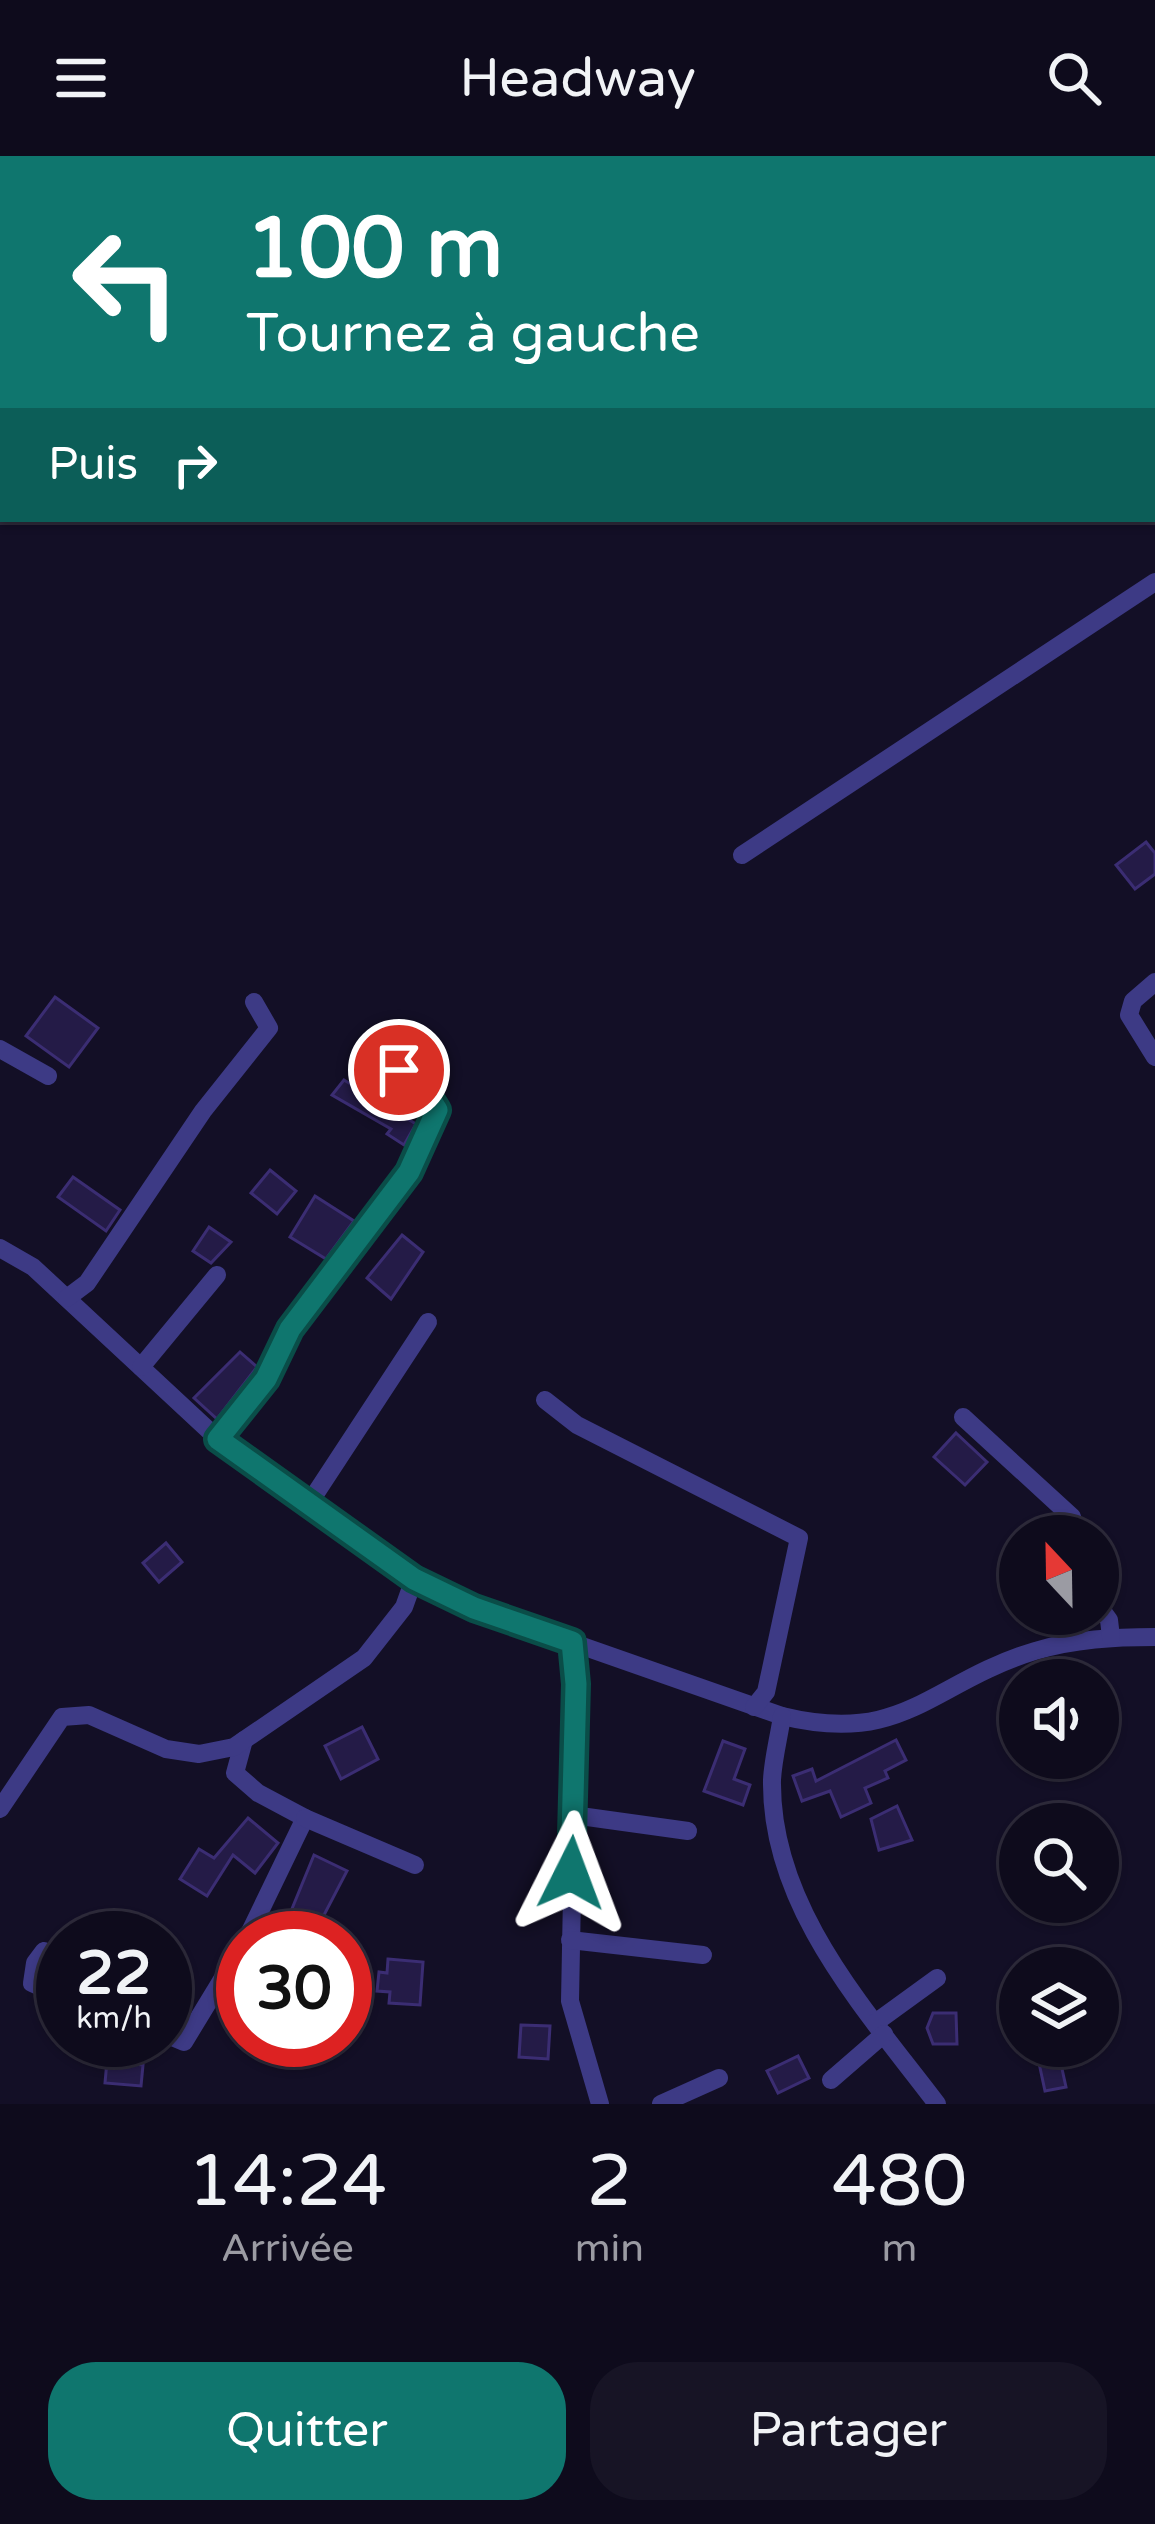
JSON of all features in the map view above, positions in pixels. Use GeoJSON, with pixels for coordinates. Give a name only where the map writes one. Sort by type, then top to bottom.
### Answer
{"type":"FeatureCollection","features":[{"type":"Feature","properties":{"kind":"street"},"geometry":{"type":"LineString","coordinates":[[742,855],[1155,582]]}},
{"type":"Feature","properties":{"kind":"street"},"geometry":{"type":"LineString","coordinates":[[1155,982],[1133,1001],[1129,1015],[1155,1058]]}},
{"type":"Feature","properties":{"kind":"street"},"geometry":{"type":"LineString","coordinates":[[67,1298],[87,1283],[203,1111],[269,1028],[254,1002]]}},
{"type":"Feature","properties":{"kind":"street"},"geometry":{"type":"LineString","coordinates":[[0,1048],[48,1076]]}},
{"type":"Feature","properties":{"kind":"street"},"geometry":{"type":"LineString","coordinates":[[218,1439],[266,1379],[290,1329],[409,1172],[436,1121],[437,1110],[421,1084],[376,1056]]}},
{"type":"Feature","properties":{"kind":"street"},"geometry":{"type":"LineString","coordinates":[[0,1248],[33,1267],[218,1439],[414,1579],[474,1608],[754,1707],[832,1728],[873,1724],[1036,1650],[1111,1637],[1155,1637]]}},
{"type":"Feature","properties":{"kind":"street"},"geometry":{"type":"LineString","coordinates":[[141,1367],[217,1275]]}},
{"type":"Feature","properties":{"kind":"street"},"geometry":{"type":"LineString","coordinates":[[308,1505],[428,1322]]}},
{"type":"Feature","properties":{"kind":"street"},"geometry":{"type":"LineString","coordinates":[[544,1400],[577,1424],[799,1538],[766,1692],[754,1707]]}},
{"type":"Feature","properties":{"kind":"street"},"geometry":{"type":"LineString","coordinates":[[963,1417],[1070,1515]]}},
{"type":"Feature","properties":{"kind":"street"},"geometry":{"type":"LineString","coordinates":[[0,1809],[62,1717],[71,1714],[89,1715],[166,1749],[215,1753],[244,1740],[364,1658],[404,1607],[414,1579]]}},
{"type":"Feature","properties":{"kind":"street"},"geometry":{"type":"LineString","coordinates":[[572,1642],[570,2001],[600,2104]]}},
{"type":"Feature","properties":{"kind":"street"},"geometry":{"type":"LineString","coordinates":[[782,1716],[772,1779],[790,1874],[837,1976],[937,2104]]}},
{"type":"Feature","properties":{"kind":"street"},"geometry":{"type":"LineString","coordinates":[[244,1740],[235,1773],[258,1793],[415,1865]]}},
{"type":"Feature","properties":{"kind":"street"},"geometry":{"type":"LineString","coordinates":[[573,1815],[688,1831]]}},
{"type":"Feature","properties":{"kind":"street"},"geometry":{"type":"LineString","coordinates":[[260,1911],[305,1818]]}},
{"type":"Feature","properties":{"kind":"street"},"geometry":{"type":"LineString","coordinates":[[570,1940],[703,1955]]}},
{"type":"Feature","properties":{"kind":"street"},"geometry":{"type":"LineString","coordinates":[[831,2080],[879,2029],[938,1978]]}},
{"type":"Feature","properties":{"kind":"street"},"geometry":{"type":"LineString","coordinates":[[192,2034],[216,1994]]}},
{"type":"Feature","properties":{"kind":"street"},"geometry":{"type":"LineString","coordinates":[[662,2104],[718,2078]]}},
{"type":"Feature","properties":{"kind":"building"},"geometry":{"type":"Polygon","coordinates":[[[1146,842],[1155,853],[1155,874],[1135,889],[1116,865],[1146,842]]]}},
{"type":"Feature","properties":{"kind":"building"},"geometry":{"type":"Polygon","coordinates":[[[55,997],[98,1028],[69,1067],[26,1036],[55,997]]]}},
{"type":"Feature","properties":{"kind":"building"},"geometry":{"type":"Polygon","coordinates":[[[344,1080],[416,1124],[404,1145],[387,1134],[391,1129],[332,1095],[344,1080]]]}},
{"type":"Feature","properties":{"kind":"building"},"geometry":{"type":"Polygon","coordinates":[[[270,1170],[296,1191],[277,1214],[251,1193],[270,1170]]]}},
{"type":"Feature","properties":{"kind":"building"},"geometry":{"type":"Polygon","coordinates":[[[73,1177],[120,1210],[106,1231],[58,1197],[73,1177]]]}},
{"type":"Feature","properties":{"kind":"building"},"geometry":{"type":"Polygon","coordinates":[[[315,1196],[354,1221],[326,1259],[290,1237],[315,1196]]]}},
{"type":"Feature","properties":{"kind":"building"},"geometry":{"type":"Polygon","coordinates":[[[209,1227],[231,1242],[211,1263],[193,1251],[209,1227]]]}},
{"type":"Feature","properties":{"kind":"building"},"geometry":{"type":"Polygon","coordinates":[[[402,1235],[423,1252],[391,1299],[367,1278],[402,1235]]]}},
{"type":"Feature","properties":{"kind":"building"},"geometry":{"type":"Polygon","coordinates":[[[240,1352],[257,1367],[217,1419],[194,1398],[240,1352]]]}},
{"type":"Feature","properties":{"kind":"building"},"geometry":{"type":"Polygon","coordinates":[[[956,1433],[987,1462],[965,1485],[934,1457],[956,1433]]]}},
{"type":"Feature","properties":{"kind":"building"},"geometry":{"type":"Polygon","coordinates":[[[166,1543],[182,1562],[159,1582],[143,1563],[166,1543]]]}},
{"type":"Feature","properties":{"kind":"building"},"geometry":{"type":"Polygon","coordinates":[[[362,1727],[378,1759],[341,1779],[325,1746],[362,1727]]]}},
{"type":"Feature","properties":{"kind":"building"},"geometry":{"type":"Polygon","coordinates":[[[896,1740],[906,1760],[885,1771],[888,1778],[865,1788],[871,1803],[841,1817],[830,1791],[802,1801],[793,1776],[812,1769],[816,1781],[896,1740]]]}},
{"type":"Feature","properties":{"kind":"building"},"geometry":{"type":"Polygon","coordinates":[[[723,1741],[745,1749],[734,1779],[750,1785],[743,1805],[704,1791],[723,1741]]]}},
{"type":"Feature","properties":{"kind":"building"},"geometry":{"type":"Polygon","coordinates":[[[897,1806],[912,1840],[879,1850],[871,1819],[897,1806]]]}},
{"type":"Feature","properties":{"kind":"building"},"geometry":{"type":"Polygon","coordinates":[[[248,1818],[278,1843],[255,1873],[233,1855],[207,1896],[180,1879],[199,1849],[214,1858],[248,1818]]]}},
{"type":"Feature","properties":{"kind":"building"},"geometry":{"type":"Polygon","coordinates":[[[314,1855],[347,1871],[326,1911],[291,1911],[314,1855]]]}},
{"type":"Feature","properties":{"kind":"building"},"geometry":{"type":"Polygon","coordinates":[[[388,1959],[423,1962],[420,2005],[389,2003],[390,1992],[377,1991],[379,1972],[387,1973],[388,1959]]]}},
{"type":"Feature","properties":{"kind":"building"},"geometry":{"type":"Polygon","coordinates":[[[933,2013],[956,2013],[957,2044],[933,2044],[927,2028],[933,2013]]]}},
{"type":"Feature","properties":{"kind":"building"},"geometry":{"type":"Polygon","coordinates":[[[521,2025],[550,2026],[548,2059],[519,2057],[521,2025]]]}},
{"type":"Feature","properties":{"kind":"building"},"geometry":{"type":"Polygon","coordinates":[[[798,2056],[809,2078],[778,2093],[767,2071],[798,2056]]]}},
{"type":"Feature","properties":{"kind":"building"},"geometry":{"type":"Polygon","coordinates":[[[106,2067],[143,2067],[141,2086],[105,2083],[106,2067]]]}},
{"type":"Feature","properties":{"kind":"building"},"geometry":{"type":"Polygon","coordinates":[[[1040,2067],[1062,2067],[1066,2087],[1045,2091],[1040,2067]]]}},
{"type":"Feature","properties":{"kind":"route"},"geometry":{"type":"LineString","coordinates":[[399,1070],[421,1084],[437,1110],[436,1121],[409,1172],[290,1329],[266,1379],[218,1439],[259,1473],[414,1579],[474,1608],[572,1642],[576,1684],[571,1873]]}}]}
